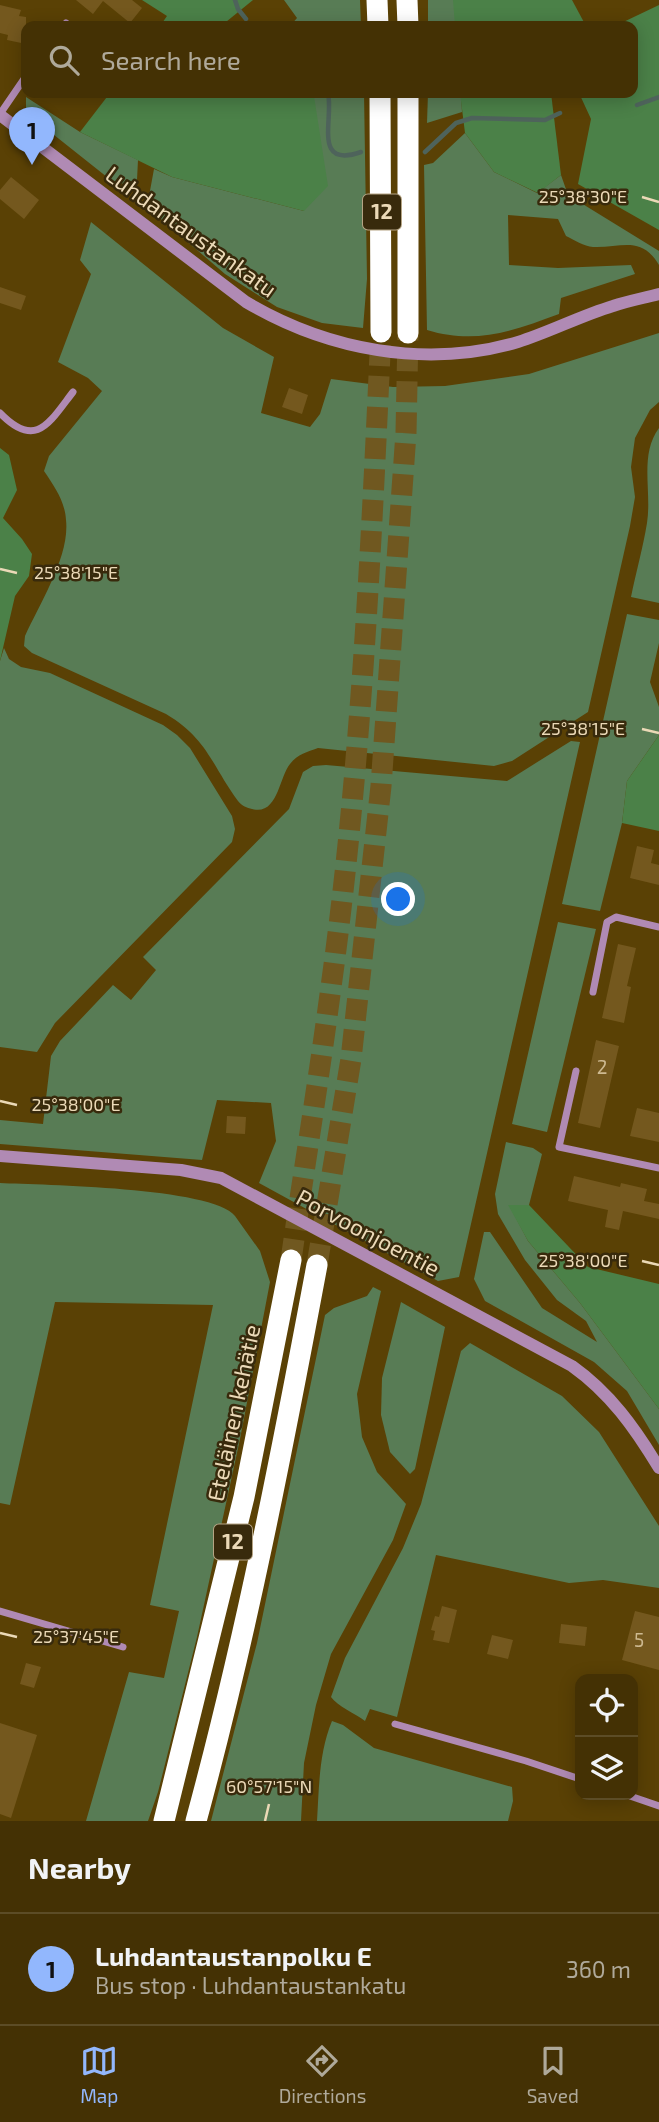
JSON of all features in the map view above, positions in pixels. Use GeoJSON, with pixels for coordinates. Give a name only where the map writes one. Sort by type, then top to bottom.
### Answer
{"type":"FeatureCollection","features":[{"type":"Feature","properties":{"kind":"highway"},"geometry":{"type":"LineString","coordinates":[[377,0],[378,21]]}},
{"type":"Feature","properties":{"kind":"highway"},"geometry":{"type":"LineString","coordinates":[[407,0],[408,21]]}},
{"type":"Feature","properties":{"kind":"highway","name":"12"},"geometry":{"type":"LineString","coordinates":[[380,98],[381,332]]}},
{"type":"Feature","properties":{"kind":"highway","name":"12"},"geometry":{"type":"LineString","coordinates":[[408,98],[408,333]]}},
{"type":"Feature","properties":{"kind":"highway","name":"Eteläinen kehätie"},"geometry":{"type":"LineString","coordinates":[[164,1821],[244,1497],[291,1260]]}},
{"type":"Feature","properties":{"kind":"highway","name":"12"},"geometry":{"type":"LineString","coordinates":[[196,1821],[236,1665],[271,1510],[317,1265]]}},
{"type":"Feature","properties":{"kind":"street"},"geometry":{"type":"LineString","coordinates":[[0,114],[21,83]]}},
{"type":"Feature","properties":{"kind":"street","name":"Luhdantaustankatu"},"geometry":{"type":"LineString","coordinates":[[0,114],[246,302],[277,320],[350,345],[392,352],[435,354],[475,351],[517,342],[613,306],[659,294]]}},
{"type":"Feature","properties":{"kind":"street"},"geometry":{"type":"LineString","coordinates":[[0,413],[13,426],[36,432],[46,427],[73,392]]}},
{"type":"Feature","properties":{"kind":"street"},"geometry":{"type":"LineString","coordinates":[[593,992],[607,922],[616,917],[659,926]]}},
{"type":"Feature","properties":{"kind":"street"},"geometry":{"type":"LineString","coordinates":[[576,1071],[559,1147],[659,1168]]}},
{"type":"Feature","properties":{"kind":"street","name":"Porvoonjoentie"},"geometry":{"type":"LineString","coordinates":[[0,1156],[181,1170],[221,1178],[572,1366],[592,1380],[609,1397],[659,1468]]}},
{"type":"Feature","properties":{"kind":"street"},"geometry":{"type":"LineString","coordinates":[[0,1611],[122,1647]]}},
{"type":"Feature","properties":{"kind":"street"},"geometry":{"type":"LineString","coordinates":[[395,1724],[575,1777]]}},
{"type":"Feature","properties":{"kind":"street"},"geometry":{"type":"LineString","coordinates":[[638,1799],[659,1806]]}},
{"type":"Feature","properties":{"kind":"green space"},"geometry":{"type":"Polygon","coordinates":[[[142,0],[253,0],[227,21],[164,21],[167,16],[142,0]]]}},
{"type":"Feature","properties":{"kind":"green space"},"geometry":{"type":"Polygon","coordinates":[[[284,0],[360,0],[361,21],[294,21],[297,18],[284,0]]]}},
{"type":"Feature","properties":{"kind":"green space"},"geometry":{"type":"Polygon","coordinates":[[[428,0],[454,0],[456,21],[428,21],[428,0]]]}},
{"type":"Feature","properties":{"kind":"green space"},"geometry":{"type":"Polygon","coordinates":[[[453,0],[572,0],[583,21],[455,21],[453,0]]]}},
{"type":"Feature","properties":{"kind":"green space"},"geometry":{"type":"Polygon","coordinates":[[[659,5],[659,230],[578,184],[591,119],[581,98],[638,98],[638,21],[625,21],[659,5]]]}},
{"type":"Feature","properties":{"kind":"green space"},"geometry":{"type":"Polygon","coordinates":[[[28,98],[80,132],[138,160],[137,180],[117,185],[44,127],[26,108],[28,98]]]}},
{"type":"Feature","properties":{"kind":"green space"},"geometry":{"type":"Polygon","coordinates":[[[106,98],[314,98],[328,186],[304,211],[172,177],[80,132],[106,98]]]}},
{"type":"Feature","properties":{"kind":"green space"},"geometry":{"type":"Polygon","coordinates":[[[314,98],[364,98],[367,279],[363,328],[322,323],[277,307],[225,274],[147,207],[154,169],[172,177],[304,211],[314,98]]]}},
{"type":"Feature","properties":{"kind":"green space"},"geometry":{"type":"Polygon","coordinates":[[[428,98],[461,98],[462,112],[427,123],[428,98]]]}},
{"type":"Feature","properties":{"kind":"green space"},"geometry":{"type":"Polygon","coordinates":[[[461,98],[552,98],[561,175],[538,193],[494,172],[465,133],[461,98]]]}},
{"type":"Feature","properties":{"kind":"green space"},"geometry":{"type":"Polygon","coordinates":[[[465,133],[494,172],[537,193],[561,175],[568,195],[659,251],[659,265],[638,246],[593,247],[579,243],[566,236],[558,219],[508,215],[509,265],[558,268],[631,265],[635,274],[561,298],[559,314],[526,326],[478,336],[427,330],[424,165],[433,163],[465,133]]]}},
{"type":"Feature","properties":{"kind":"green space"},"geometry":{"type":"Polygon","coordinates":[[[91,222],[223,328],[274,357],[261,413],[310,427],[320,414],[331,379],[393,387],[445,386],[529,374],[659,333],[659,402],[650,410],[635,438],[631,467],[635,497],[588,712],[512,761],[494,766],[318,748],[299,756],[290,764],[277,794],[267,807],[261,810],[252,809],[238,801],[200,743],[180,723],[166,714],[32,653],[24,646],[25,636],[59,564],[66,534],[64,506],[44,471],[49,456],[102,391],[88,378],[58,362],[91,274],[80,260],[91,222]]]}},
{"type":"Feature","properties":{"kind":"green space"},"geometry":{"type":"Polygon","coordinates":[[[659,428],[659,603],[631,597],[647,523],[649,450],[659,428]]]}},
{"type":"Feature","properties":{"kind":"green space"},"geometry":{"type":"Polygon","coordinates":[[[0,448],[9,455],[17,490],[3,518],[32,554],[29,576],[15,596],[0,661],[0,448]]]}},
{"type":"Feature","properties":{"kind":"green space"},"geometry":{"type":"Polygon","coordinates":[[[627,614],[659,620],[659,643],[650,682],[659,707],[659,735],[627,781],[622,823],[600,911],[562,904],[627,614]]]}},
{"type":"Feature","properties":{"kind":"green space"},"geometry":{"type":"Polygon","coordinates":[[[4,648],[9,659],[21,667],[50,673],[163,725],[177,735],[190,748],[232,816],[235,829],[232,842],[55,1023],[37,1052],[0,1047],[0,661],[4,648]]]}},
{"type":"Feature","properties":{"kind":"green space"},"geometry":{"type":"Polygon","coordinates":[[[659,735],[659,831],[622,823],[627,781],[659,735]]]}},
{"type":"Feature","properties":{"kind":"green space"},"geometry":{"type":"Polygon","coordinates":[[[571,741],[580,742],[459,1277],[438,1281],[259,1183],[276,1141],[271,1103],[217,1100],[202,1160],[0,1144],[0,1120],[43,1124],[51,1056],[60,1041],[113,985],[131,1000],[156,970],[143,957],[289,809],[303,772],[313,766],[326,765],[507,781],[571,741]]]}},
{"type":"Feature","properties":{"kind":"green space"},"geometry":{"type":"Polygon","coordinates":[[[558,922],[596,929],[547,1132],[512,1124],[558,922]]]}},
{"type":"Feature","properties":{"kind":"green space"},"geometry":{"type":"Polygon","coordinates":[[[506,1142],[533,1148],[542,1154],[529,1205],[509,1205],[528,1241],[580,1303],[659,1409],[659,1445],[627,1391],[594,1362],[485,1301],[474,1279],[484,1232],[490,1232],[542,1308],[597,1342],[586,1321],[557,1300],[525,1260],[498,1214],[495,1194],[506,1142]]]}},
{"type":"Feature","properties":{"kind":"green space"},"geometry":{"type":"Polygon","coordinates":[[[0,1183],[125,1189],[162,1193],[220,1206],[235,1216],[260,1251],[270,1282],[240,1439],[197,1637],[158,1792],[148,1821],[86,1821],[129,1672],[164,1678],[179,1611],[150,1605],[213,1305],[55,1302],[10,1505],[0,1503],[0,1183]]]}},
{"type":"Feature","properties":{"kind":"green space"},"geometry":{"type":"Polygon","coordinates":[[[508,1205],[529,1205],[588,1267],[659,1284],[659,1409],[580,1303],[528,1241],[508,1205]]]}},
{"type":"Feature","properties":{"kind":"green space"},"geometry":{"type":"Polygon","coordinates":[[[373,1287],[381,1291],[357,1394],[362,1437],[377,1472],[406,1504],[393,1540],[331,1654],[316,1705],[304,1763],[301,1821],[211,1821],[257,1643],[325,1315],[334,1308],[367,1296],[373,1287]]]}},
{"type":"Feature","properties":{"kind":"green space"},"geometry":{"type":"Polygon","coordinates":[[[401,1302],[445,1327],[415,1469],[410,1474],[390,1452],[381,1415],[382,1378],[401,1302]]]}},
{"type":"Feature","properties":{"kind":"green space"},"geometry":{"type":"Polygon","coordinates":[[[470,1343],[562,1396],[599,1432],[659,1526],[659,1588],[603,1580],[569,1583],[436,1555],[397,1717],[370,1709],[365,1721],[331,1697],[345,1658],[403,1548],[421,1504],[461,1351],[470,1343]]]}},
{"type":"Feature","properties":{"kind":"green space"},"geometry":{"type":"Polygon","coordinates":[[[332,1721],[343,1725],[374,1748],[512,1787],[513,1801],[508,1821],[317,1821],[322,1758],[332,1721]]]}},
{"type":"Feature","properties":{"kind":"building"},"geometry":{"type":"Polygon","coordinates":[[[76,0],[132,0],[142,8],[132,21],[128,21],[103,1],[93,14],[76,0]]]}},
{"type":"Feature","properties":{"kind":"building"},"geometry":{"type":"Polygon","coordinates":[[[0,5],[21,10],[19,16],[26,17],[26,21],[21,21],[21,43],[7,40],[8,35],[0,33],[0,5]]]}},
{"type":"Feature","properties":{"kind":"building"},"geometry":{"type":"Polygon","coordinates":[[[11,177],[39,200],[24,219],[0,199],[0,190],[11,177]]]}},
{"type":"Feature","properties":{"kind":"building"},"geometry":{"type":"Polygon","coordinates":[[[0,287],[26,296],[21,310],[0,303],[0,287]]]}},
{"type":"Feature","properties":{"kind":"building"},"geometry":{"type":"Polygon","coordinates":[[[289,388],[308,395],[302,414],[282,407],[289,388]]]}},
{"type":"Feature","properties":{"kind":"building"},"geometry":{"type":"Polygon","coordinates":[[[637,846],[654,850],[651,863],[659,865],[659,885],[630,878],[637,846]]]}},
{"type":"Feature","properties":{"kind":"building"},"geometry":{"type":"Polygon","coordinates":[[[618,944],[636,948],[627,986],[631,987],[624,1023],[602,1018],[618,944]]]}},
{"type":"Feature","properties":{"kind":"building"},"geometry":{"type":"Polygon","coordinates":[[[596,1040],[619,1046],[600,1128],[578,1123],[596,1040]]]}},
{"type":"Feature","properties":{"kind":"building"},"geometry":{"type":"Polygon","coordinates":[[[637,1108],[659,1113],[659,1142],[630,1136],[637,1108]]]}},
{"type":"Feature","properties":{"kind":"building"},"geometry":{"type":"Polygon","coordinates":[[[227,1116],[246,1117],[245,1134],[226,1133],[227,1116]]]}},
{"type":"Feature","properties":{"kind":"building"},"geometry":{"type":"Polygon","coordinates":[[[574,1176],[620,1187],[621,1183],[647,1189],[644,1201],[659,1204],[659,1219],[623,1211],[619,1230],[605,1227],[608,1210],[568,1201],[574,1176]]]}},
{"type":"Feature","properties":{"kind":"building"},"geometry":{"type":"Polygon","coordinates":[[[442,1606],[457,1610],[449,1643],[433,1640],[435,1631],[431,1630],[435,1616],[439,1617],[442,1606]]]}},
{"type":"Feature","properties":{"kind":"building"},"geometry":{"type":"Polygon","coordinates":[[[635,1611],[659,1617],[659,1670],[622,1660],[635,1611]]]}},
{"type":"Feature","properties":{"kind":"building"},"geometry":{"type":"Polygon","coordinates":[[[561,1624],[587,1627],[585,1646],[559,1643],[561,1624]]]}},
{"type":"Feature","properties":{"kind":"building"},"geometry":{"type":"Polygon","coordinates":[[[492,1635],[513,1640],[508,1659],[487,1654],[492,1635]]]}},
{"type":"Feature","properties":{"kind":"building"},"geometry":{"type":"Polygon","coordinates":[[[26,1663],[41,1667],[34,1688],[20,1684],[26,1663]]]}},
{"type":"Feature","properties":{"kind":"building"},"geometry":{"type":"Polygon","coordinates":[[[0,1723],[37,1735],[11,1818],[0,1814],[0,1723]]]}},
{"type":"Feature","properties":{"kind":"waterway"},"geometry":{"type":"LineString","coordinates":[[235,0],[246,19]]}},
{"type":"Feature","properties":{"kind":"waterway"},"geometry":{"type":"LineString","coordinates":[[637,105],[659,97]]}},
{"type":"Feature","properties":{"kind":"waterway"},"geometry":{"type":"LineString","coordinates":[[328,98],[328,139],[331,148],[336,154],[361,152]]}},
{"type":"Feature","properties":{"kind":"waterway"},"geometry":{"type":"LineString","coordinates":[[425,152],[456,123],[472,118],[545,120],[560,113]]}},
{"type":"Feature","properties":{"kind":"tunnel"},"geometry":{"type":"LineString","coordinates":[[291,1260],[331,987],[350,824],[369,578],[381,332]]}},
{"type":"Feature","properties":{"kind":"tunnel"},"geometry":{"type":"LineString","coordinates":[[317,1265],[351,1059],[381,786],[406,433],[408,333]]}},
{"type":"Feature","properties":{"kind":"place","name":"Luhdantaustanpolku E"},"geometry":{"type":"Point","coordinates":[32,165]}}]}
